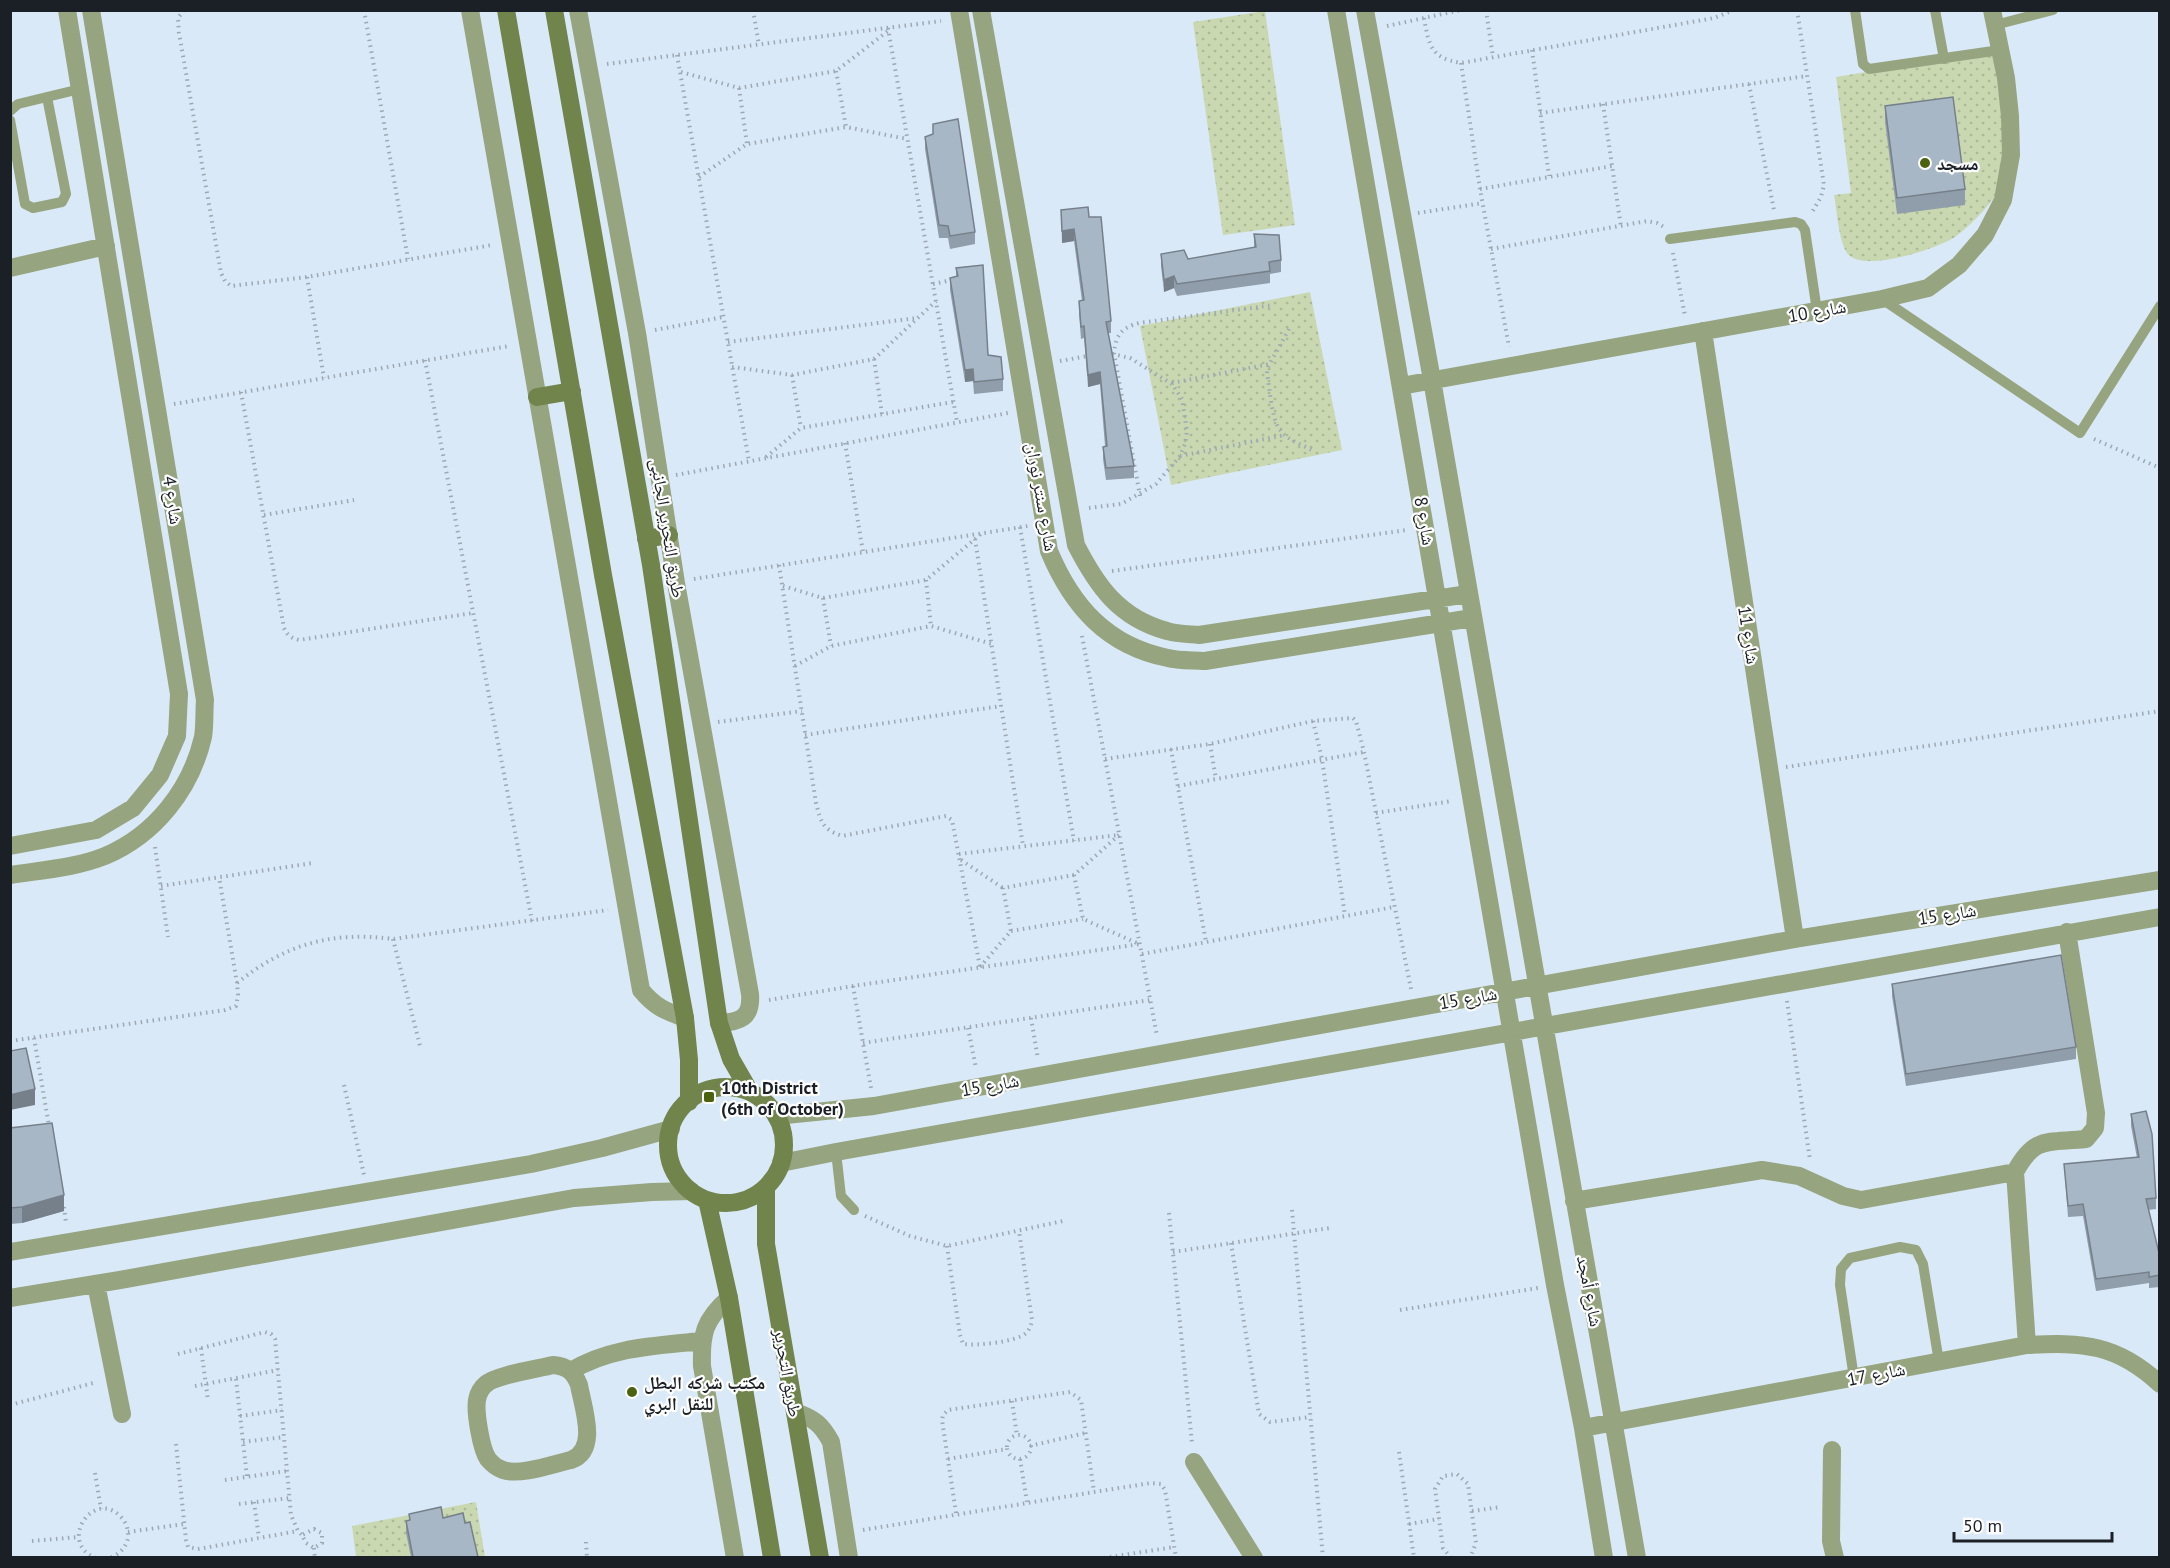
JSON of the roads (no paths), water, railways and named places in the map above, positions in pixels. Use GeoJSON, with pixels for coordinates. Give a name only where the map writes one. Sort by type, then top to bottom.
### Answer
{"type":"FeatureCollection","features":[{"type":"Feature","properties":{"kind":"street","name":"شارع 4"},"geometry":{"type":"LineString","coordinates":[[10,846],[96,830],[133,808],[160,776],[177,736],[179,694],[67,10]]}},
{"type":"Feature","properties":{"kind":"street","name":"شارع 4"},"geometry":{"type":"LineString","coordinates":[[10,875],[76,864],[104,856],[129,843],[152,826],[176,800],[193,769],[203,735],[205,700],[91,10]]}},
{"type":"Feature","properties":{"kind":"street"},"geometry":{"type":"LineString","coordinates":[[470,10],[641,990],[651,1003],[664,1011],[685,1018]]}},
{"type":"Feature","properties":{"kind":"street"},"geometry":{"type":"LineString","coordinates":[[506,10],[603,575],[685,1018],[689,1060],[688,1102]]}},
{"type":"Feature","properties":{"kind":"street"},"geometry":{"type":"LineString","coordinates":[[554,10],[646,539],[719,1023],[731,1059],[750,1092]]}},
{"type":"Feature","properties":{"kind":"street","name":"طريق التحرير الجانبى"},"geometry":{"type":"LineString","coordinates":[[578,10],[637,333],[676,583],[751,1003],[746,1015],[736,1022],[719,1023]]}},
{"type":"Feature","properties":{"kind":"street","name":"شارع سنتر نوران"},"geometry":{"type":"LineString","coordinates":[[981,10],[1076,545],[1091,574],[1112,601],[1138,620],[1167,631],[1199,635],[1468,594]]}},
{"type":"Feature","properties":{"kind":"street","name":"شارع 8"},"geometry":{"type":"LineString","coordinates":[[1336,10],[1511,1031]]}},
{"type":"Feature","properties":{"kind":"street","name":"شارع 8"},"geometry":{"type":"LineString","coordinates":[[1365,10],[1432,380],[1543,1026]]}},
{"type":"Feature","properties":{"kind":"street","name":"شارع سنتر نوران"},"geometry":{"type":"LineString","coordinates":[[959,14],[1049,551],[1060,578],[1076,602],[1102,628],[1133,647],[1168,658],[1205,661],[1472,618]]}},
{"type":"Feature","properties":{"kind":"street","name":"شارع 10"},"geometry":{"type":"LineString","coordinates":[[1401,386],[1882,299],[1928,288],[1959,265],[1985,235],[2003,200],[2011,155],[2010,116],[2006,78],[1994,18]]}},
{"type":"Feature","properties":{"kind":"street"},"geometry":{"type":"LineString","coordinates":[[10,268],[106,246]]}},
{"type":"Feature","properties":{"kind":"street","name":"شارع 11"},"geometry":{"type":"LineString","coordinates":[[1696,333],[1795,939]]}},
{"type":"Feature","properties":{"kind":"street"},"geometry":{"type":"LineString","coordinates":[[537,397],[572,391]]}},
{"type":"Feature","properties":{"kind":"street"},"geometry":{"type":"LineString","coordinates":[[646,539],[669,535]]}},
{"type":"Feature","properties":{"kind":"street","name":"شارع 15"},"geometry":{"type":"LineString","coordinates":[[776,1116],[874,1106],[1795,939],[2160,880]]}},
{"type":"Feature","properties":{"kind":"street"},"geometry":{"type":"LineString","coordinates":[[781,1163],[1784,982],[2160,917]]}},
{"type":"Feature","properties":{"kind":"street"},"geometry":{"type":"LineString","coordinates":[[2027,1345],[2015,1172],[2024,1156],[2038,1144],[2086,1139],[2095,1128],[2096,1113],[2067,932]]}},
{"type":"Feature","properties":{"kind":"street","name":"شارع أمجد"},"geometry":{"type":"LineString","coordinates":[[1543,1026],[1615,1422],[1637,1557]]}},
{"type":"Feature","properties":{"kind":"street","name":"شارع أمجد"},"geometry":{"type":"LineString","coordinates":[[1511,1031],[1604,1557]]}},
{"type":"Feature","properties":{"kind":"street"},"geometry":{"type":"LineString","coordinates":[[738,1089],[750,1092],[765,1102],[776,1116],[784,1139],[781,1163],[766,1187],[748,1199],[728,1203],[707,1200],[691,1191],[683,1183],[671,1163],[669,1152],[671,1129],[688,1102],[712,1090],[738,1089]]}},
{"type":"Feature","properties":{"kind":"street"},"geometry":{"type":"LineString","coordinates":[[10,1252],[531,1164],[671,1129]]}},
{"type":"Feature","properties":{"kind":"street"},"geometry":{"type":"LineString","coordinates":[[1574,1201],[1762,1170],[1783,1172],[1813,1181],[1844,1196],[1861,1200],[2015,1172]]}},
{"type":"Feature","properties":{"kind":"street","name":"طريق التحرير"},"geometry":{"type":"LineString","coordinates":[[766,1187],[766,1244],[820,1557]]}},
{"type":"Feature","properties":{"kind":"street"},"geometry":{"type":"LineString","coordinates":[[10,1298],[574,1198],[691,1191]]}},
{"type":"Feature","properties":{"kind":"street"},"geometry":{"type":"LineString","coordinates":[[707,1200],[729,1298],[772,1557]]}},
{"type":"Feature","properties":{"kind":"street"},"geometry":{"type":"LineString","coordinates":[[96,1284],[122,1414]]}},
{"type":"Feature","properties":{"kind":"street"},"geometry":{"type":"LineString","coordinates":[[729,1298],[706,1324],[701,1341],[702,1366],[735,1557]]}},
{"type":"Feature","properties":{"kind":"street"},"geometry":{"type":"LineString","coordinates":[[571,1371],[609,1353],[701,1341]]}},
{"type":"Feature","properties":{"kind":"street","name":"شارع 17"},"geometry":{"type":"LineString","coordinates":[[1583,1428],[2027,1345],[2065,1343],[2107,1349],[2142,1367],[2160,1384]]}},
{"type":"Feature","properties":{"kind":"street"},"geometry":{"type":"LineString","coordinates":[[552,1365],[565,1367],[571,1371],[579,1385],[588,1437],[584,1452],[571,1460],[518,1472],[500,1469],[492,1464],[483,1449],[477,1409],[477,1399],[481,1389],[488,1382],[498,1378],[552,1365]]}},
{"type":"Feature","properties":{"kind":"street"},"geometry":{"type":"LineString","coordinates":[[795,1412],[811,1417],[824,1427],[831,1442],[849,1557]]}},
{"type":"Feature","properties":{"kind":"street"},"geometry":{"type":"LineString","coordinates":[[1832,1450],[1831,1541],[1834,1557]]}},
{"type":"Feature","properties":{"kind":"street"},"geometry":{"type":"LineString","coordinates":[[1194,1462],[1254,1557]]}},
{"type":"Feature","properties":{"kind":"lane"},"geometry":{"type":"LineString","coordinates":[[1855,10],[1863,64],[1869,69],[2000,50]]}},
{"type":"Feature","properties":{"kind":"lane"},"geometry":{"type":"LineString","coordinates":[[1935,10],[1944,59]]}},
{"type":"Feature","properties":{"kind":"lane"},"geometry":{"type":"LineString","coordinates":[[1994,18],[2053,10]]}},
{"type":"Feature","properties":{"kind":"lane"},"geometry":{"type":"LineString","coordinates":[[10,111],[18,104],[80,89]]}},
{"type":"Feature","properties":{"kind":"lane"},"geometry":{"type":"LineString","coordinates":[[10,120],[25,204],[33,208],[62,202],[66,194],[47,97]]}},
{"type":"Feature","properties":{"kind":"lane"},"geometry":{"type":"LineString","coordinates":[[1670,239],[1777,224],[1795,222],[1801,224],[1805,230],[1817,311]]}},
{"type":"Feature","properties":{"kind":"lane"},"geometry":{"type":"LineString","coordinates":[[1882,299],[2080,433],[2160,306]]}},
{"type":"Feature","properties":{"kind":"lane"},"geometry":{"type":"LineString","coordinates":[[836,1152],[841,1196],[854,1210]]}},
{"type":"Feature","properties":{"kind":"lane"},"geometry":{"type":"LineString","coordinates":[[1854,1378],[1840,1285],[1841,1269],[1850,1257],[1900,1247],[1916,1250],[1923,1264],[1939,1362]]}},
{"type":"Feature","properties":{"kind":"place","name":"مسجد"},"geometry":{"type":"Point","coordinates":[1925,163]}},
{"type":"Feature","properties":{"kind":"place","name":"10th District (6th of October)"},"geometry":{"type":"Point","coordinates":[709,1097]}},
{"type":"Feature","properties":{"kind":"place","name":"مكتب شركه البطل للنقل البري"},"geometry":{"type":"Point","coordinates":[632,1392]}}]}
